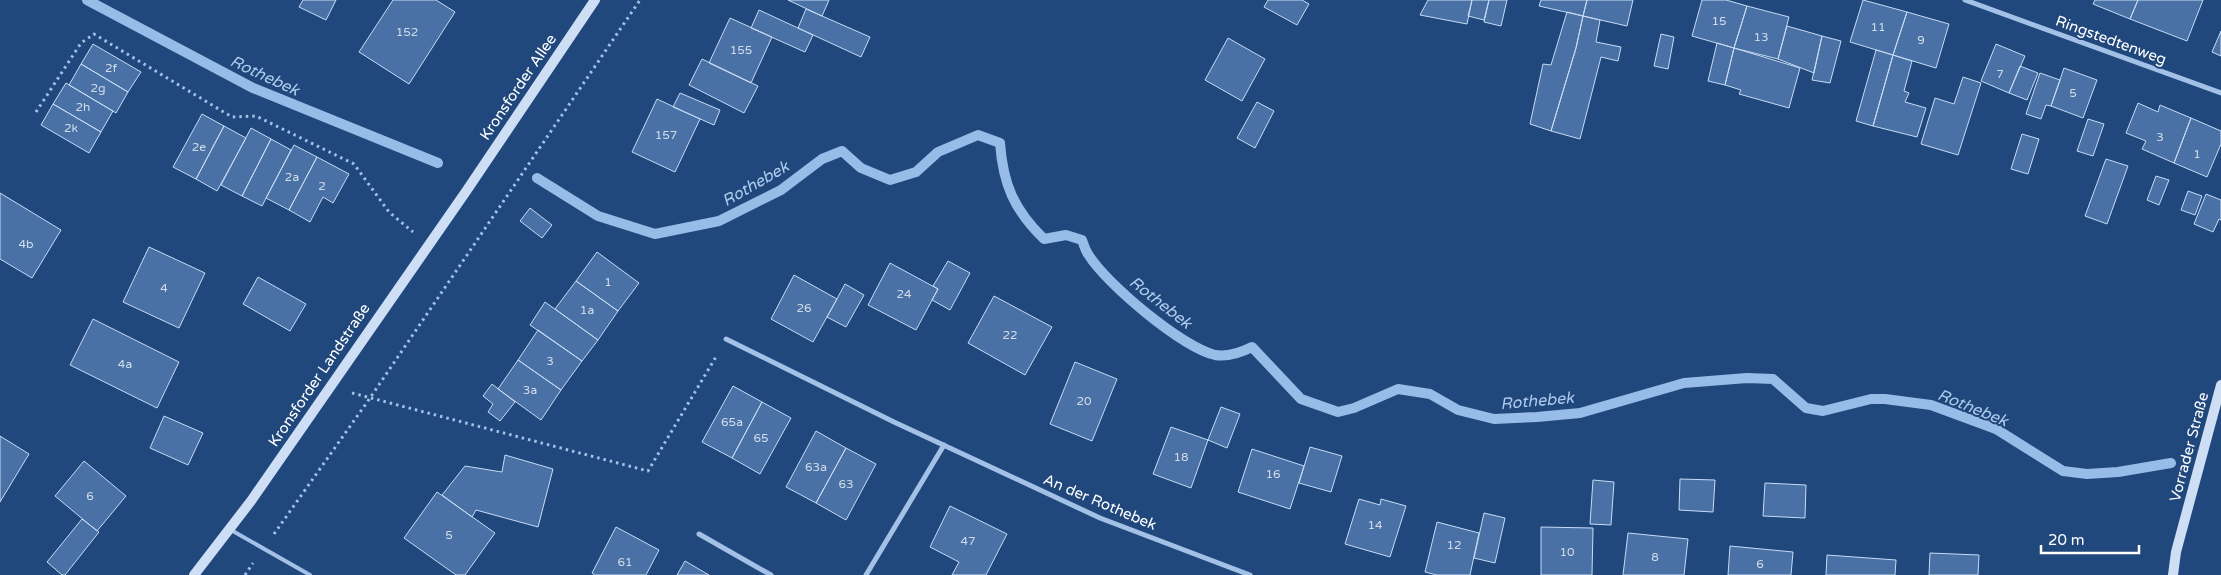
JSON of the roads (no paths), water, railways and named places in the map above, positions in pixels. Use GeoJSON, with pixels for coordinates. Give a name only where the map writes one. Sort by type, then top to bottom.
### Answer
{"type":"FeatureCollection","features":[{"type":"Feature","properties":{"kind":"main road","name":"Kronsforder Allee"},"geometry":{"type":"LineString","coordinates":[[466,190],[595,0]]}},
{"type":"Feature","properties":{"kind":"main road","name":"Kronsforder Landstraße"},"geometry":{"type":"LineString","coordinates":[[194,575],[230,529],[466,190]]}},
{"type":"Feature","properties":{"kind":"main road","name":"Vorrader Straße"},"geometry":{"type":"LineString","coordinates":[[2173,575],[2176,552],[2221,385]]}},
{"type":"Feature","properties":{"kind":"street","name":"Ringstedtenweg"},"geometry":{"type":"LineString","coordinates":[[1965,0],[2221,93]]}},
{"type":"Feature","properties":{"kind":"street","name":"An der Rothebek"},"geometry":{"type":"LineString","coordinates":[[726,339],[944,445],[1100,518],[1250,575]]}},
{"type":"Feature","properties":{"kind":"street"},"geometry":{"type":"LineString","coordinates":[[866,575],[944,445]]}},
{"type":"Feature","properties":{"kind":"street"},"geometry":{"type":"LineString","coordinates":[[699,534],[771,575]]}},
{"type":"Feature","properties":{"kind":"lane"},"geometry":{"type":"LineString","coordinates":[[230,529],[310,575]]}},
{"type":"Feature","properties":{"kind":"waterway","name":"Rothebek"},"geometry":{"type":"LineString","coordinates":[[87,0],[253,88],[438,163]]}},
{"type":"Feature","properties":{"kind":"waterway","name":"Rothebek"},"geometry":{"type":"LineString","coordinates":[[537,178],[598,216],[655,234],[719,221],[781,190],[822,159],[842,151],[861,168],[890,180],[916,172],[938,152],[978,135],[1000,143],[1004,171],[1012,196],[1025,218],[1044,239],[1066,235],[1082,240],[1085,249],[1097,267],[1127,297],[1184,340],[1201,350],[1215,355],[1234,354],[1252,347],[1301,399],[1338,412],[1354,408],[1398,389],[1430,394],[1458,410],[1494,419],[1537,417],[1580,413],[1684,383],[1747,378],[1773,379],[1806,408],[1823,411],[1871,399],[1931,405],[1996,429],[2063,471],[2087,474],[2118,472],[2171,463]]}}]}
